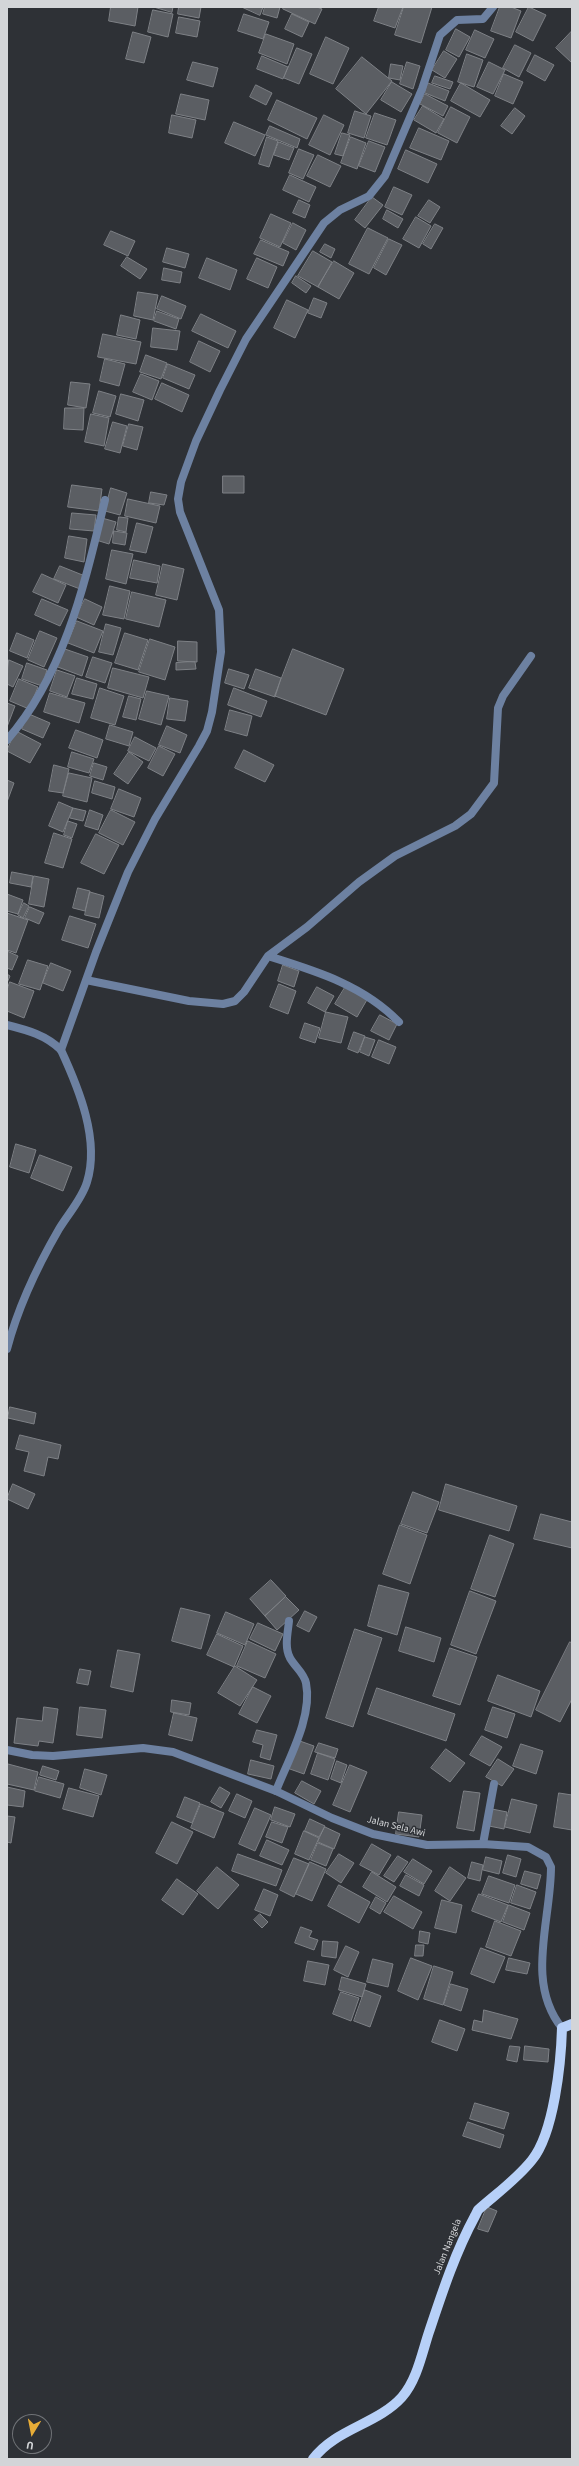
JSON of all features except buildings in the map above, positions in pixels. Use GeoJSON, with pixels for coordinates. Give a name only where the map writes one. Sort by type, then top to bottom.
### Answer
{"type":"FeatureCollection","features":[{"type":"Feature","properties":{"kind":"main road","name":"Jalan Nangela"},"geometry":{"type":"LineString","coordinates":[[313,2459],[318,2452],[335,2439],[371,2420],[402,2397],[412,2381],[448,2279],[478,2210],[533,2160],[542,2145],[561,2062],[567,2026]]}},
{"type":"Feature","properties":{"kind":"street"},"geometry":{"type":"LineString","coordinates":[[61,1050],[86,980],[128,872],[155,820],[207,731],[212,712],[221,652],[220,610],[180,512],[178,499],[181,482],[196,441],[246,339],[324,223],[340,210],[369,196],[385,176],[422,89],[440,35],[457,20],[483,19],[493,7]]}},
{"type":"Feature","properties":{"kind":"street"},"geometry":{"type":"LineString","coordinates":[[7,740],[39,698],[54,665],[86,580],[106,500]]}},
{"type":"Feature","properties":{"kind":"street"},"geometry":{"type":"LineString","coordinates":[[86,980],[189,1000],[229,1003],[244,992],[268,956],[307,927],[359,882],[395,856],[456,826],[472,814],[494,783],[498,708],[503,696],[531,656]]}},
{"type":"Feature","properties":{"kind":"street"},"geometry":{"type":"LineString","coordinates":[[268,956],[329,975],[368,996],[399,1022]]}},
{"type":"Feature","properties":{"kind":"street"},"geometry":{"type":"LineString","coordinates":[[7,1025],[32,1032],[52,1042],[61,1050],[87,1125],[91,1163],[87,1183],[59,1229],[26,1293],[7,1349]]}},
{"type":"Feature","properties":{"kind":"street"},"geometry":{"type":"LineString","coordinates":[[276,1791],[306,1714],[308,1696],[306,1681],[288,1652],[289,1621]]}},
{"type":"Feature","properties":{"kind":"street","name":"Jalan Sela Awi"},"geometry":{"type":"LineString","coordinates":[[7,1750],[32,1755],[53,1756],[143,1748],[173,1752],[276,1791],[373,1834],[427,1845],[483,1844],[528,1847],[546,1857],[549,1862],[551,1877],[542,1956],[543,1992],[552,2016],[567,2026]]}},
{"type":"Feature","properties":{"kind":"street"},"geometry":{"type":"LineString","coordinates":[[483,1844],[494,1784]]}}]}
